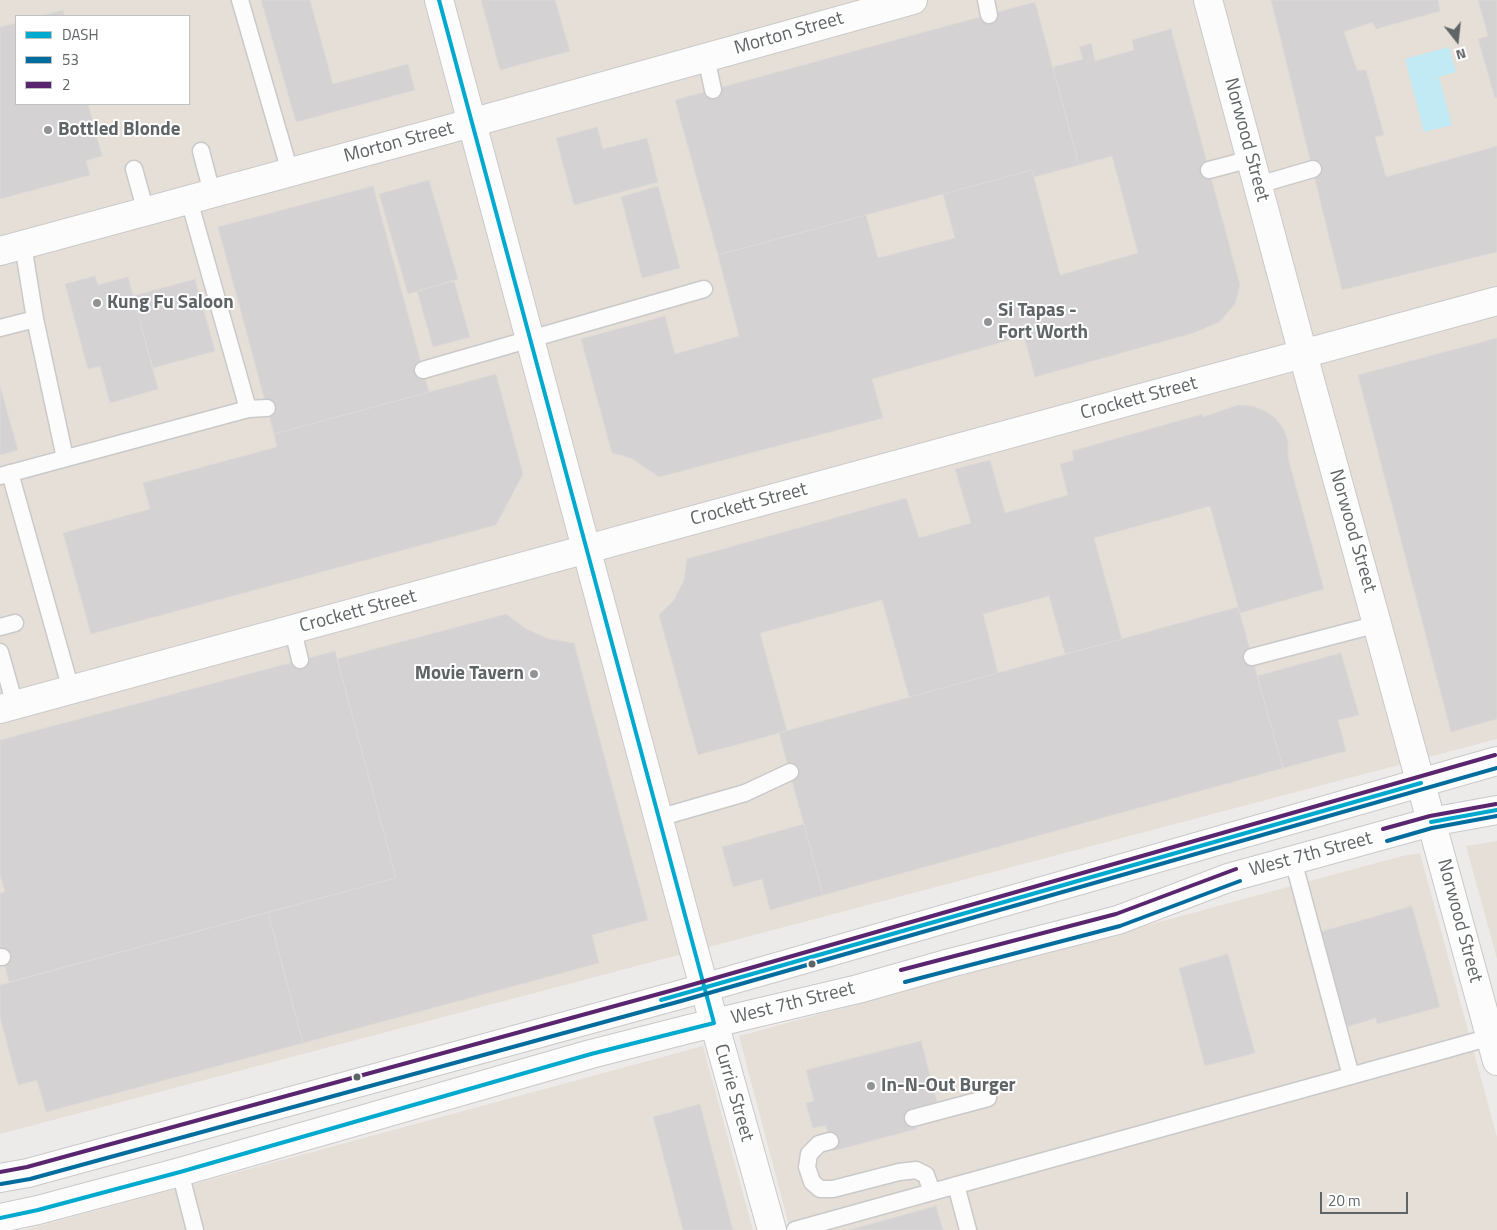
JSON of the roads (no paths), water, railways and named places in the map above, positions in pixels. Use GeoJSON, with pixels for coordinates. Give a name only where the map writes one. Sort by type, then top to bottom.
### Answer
{"type":"FeatureCollection","features":[{"type":"Feature","properties":{"kind":"street","name":"Currie Street"},"geometry":{"type":"LineString","coordinates":[[439,0],[704,988],[772,1230]]}},
{"type":"Feature","properties":{"kind":"street","name":"Morton Street"},"geometry":{"type":"LineString","coordinates":[[11,248],[913,0]]}},
{"type":"Feature","properties":{"kind":"street","name":"Norwood Street"},"geometry":{"type":"LineString","coordinates":[[1208,0],[1431,822],[1492,1030]]}},
{"type":"Feature","properties":{"kind":"street","name":"Crockett Street"},"geometry":{"type":"LineString","coordinates":[[7,708],[1497,301]]}},
{"type":"Feature","properties":{"kind":"street","name":"West 7th Street"},"geometry":{"type":"LineString","coordinates":[[0,1178],[28,1173],[704,988],[1497,761]]}},
{"type":"Feature","properties":{"kind":"street","name":"West 7th Street"},"geometry":{"type":"LineString","coordinates":[[0,1218],[38,1210],[180,1172],[592,1054],[858,989],[950,963],[1118,920],[1228,878],[1431,822],[1497,810]]}},
{"type":"Feature","properties":{"kind":"lane"},"geometry":{"type":"LineString","coordinates":[[240,0],[290,172]]}},
{"type":"Feature","properties":{"kind":"lane"},"geometry":{"type":"LineString","coordinates":[[706,57],[713,90]]}},
{"type":"Feature","properties":{"kind":"lane"},"geometry":{"type":"LineString","coordinates":[[201,150],[201,197],[248,410]]}},
{"type":"Feature","properties":{"kind":"lane"},"geometry":{"type":"LineString","coordinates":[[134,169],[146,212]]}},
{"type":"Feature","properties":{"kind":"lane"},"geometry":{"type":"LineString","coordinates":[[1209,170],[1254,172],[1313,169]]}},
{"type":"Feature","properties":{"kind":"lane"},"geometry":{"type":"LineString","coordinates":[[11,248],[35,319],[65,458]]}},
{"type":"Feature","properties":{"kind":"lane"},"geometry":{"type":"LineString","coordinates":[[423,370],[704,289]]}},
{"type":"Feature","properties":{"kind":"lane"},"geometry":{"type":"LineString","coordinates":[[0,328],[35,319]]}},
{"type":"Feature","properties":{"kind":"lane"},"geometry":{"type":"LineString","coordinates":[[71,690],[5,474],[248,410],[267,408]]}},
{"type":"Feature","properties":{"kind":"lane"},"geometry":{"type":"LineString","coordinates":[[1252,657],[1378,624]]}},
{"type":"Feature","properties":{"kind":"lane"},"geometry":{"type":"LineString","coordinates":[[293,630],[300,660]]}},
{"type":"Feature","properties":{"kind":"lane"},"geometry":{"type":"LineString","coordinates":[[0,652],[7,708]]}},
{"type":"Feature","properties":{"kind":"lane"},"geometry":{"type":"LineString","coordinates":[[658,818],[745,793],[790,772]]}},
{"type":"Feature","properties":{"kind":"lane"},"geometry":{"type":"LineString","coordinates":[[1293,860],[1351,1076]]}},
{"type":"Feature","properties":{"kind":"lane"},"geometry":{"type":"LineString","coordinates":[[795,1230],[1351,1076],[1492,1030]]}},
{"type":"Feature","properties":{"kind":"lane"},"geometry":{"type":"LineString","coordinates":[[913,1118],[988,1098]]}},
{"type":"Feature","properties":{"kind":"lane"},"geometry":{"type":"LineString","coordinates":[[830,1141],[819,1144],[809,1154],[807,1167],[812,1182],[820,1189],[833,1190],[900,1172],[916,1170],[926,1175],[932,1192]]}},
{"type":"Feature","properties":{"kind":"lane"},"geometry":{"type":"LineString","coordinates":[[180,1172],[195,1230]]}},
{"type":"Feature","properties":{"kind":"lane"},"geometry":{"type":"LineString","coordinates":[[956,1185],[968,1230]]}},
{"type":"Feature","properties":{"kind":"water"},"geometry":{"type":"Polygon","coordinates":[[[1449,47],[1456,72],[1439,77],[1452,125],[1424,132],[1405,59],[1449,47]]]}},
{"type":"Feature","properties":{"kind":"place","name":"Bottled Blonde"},"geometry":{"type":"Point","coordinates":[48,130]}},
{"type":"Feature","properties":{"kind":"place","name":"Kung Fu Saloon"},"geometry":{"type":"Point","coordinates":[97,303]}},
{"type":"Feature","properties":{"kind":"place","name":"Si Tapas - Fort Worth"},"geometry":{"type":"Point","coordinates":[988,322]}},
{"type":"Feature","properties":{"kind":"place","name":"Movie Tavern"},"geometry":{"type":"Point","coordinates":[534,674]}},
{"type":"Feature","properties":{"kind":"place","name":"In-N-Out Burger"},"geometry":{"type":"Point","coordinates":[871,1086]}}]}
